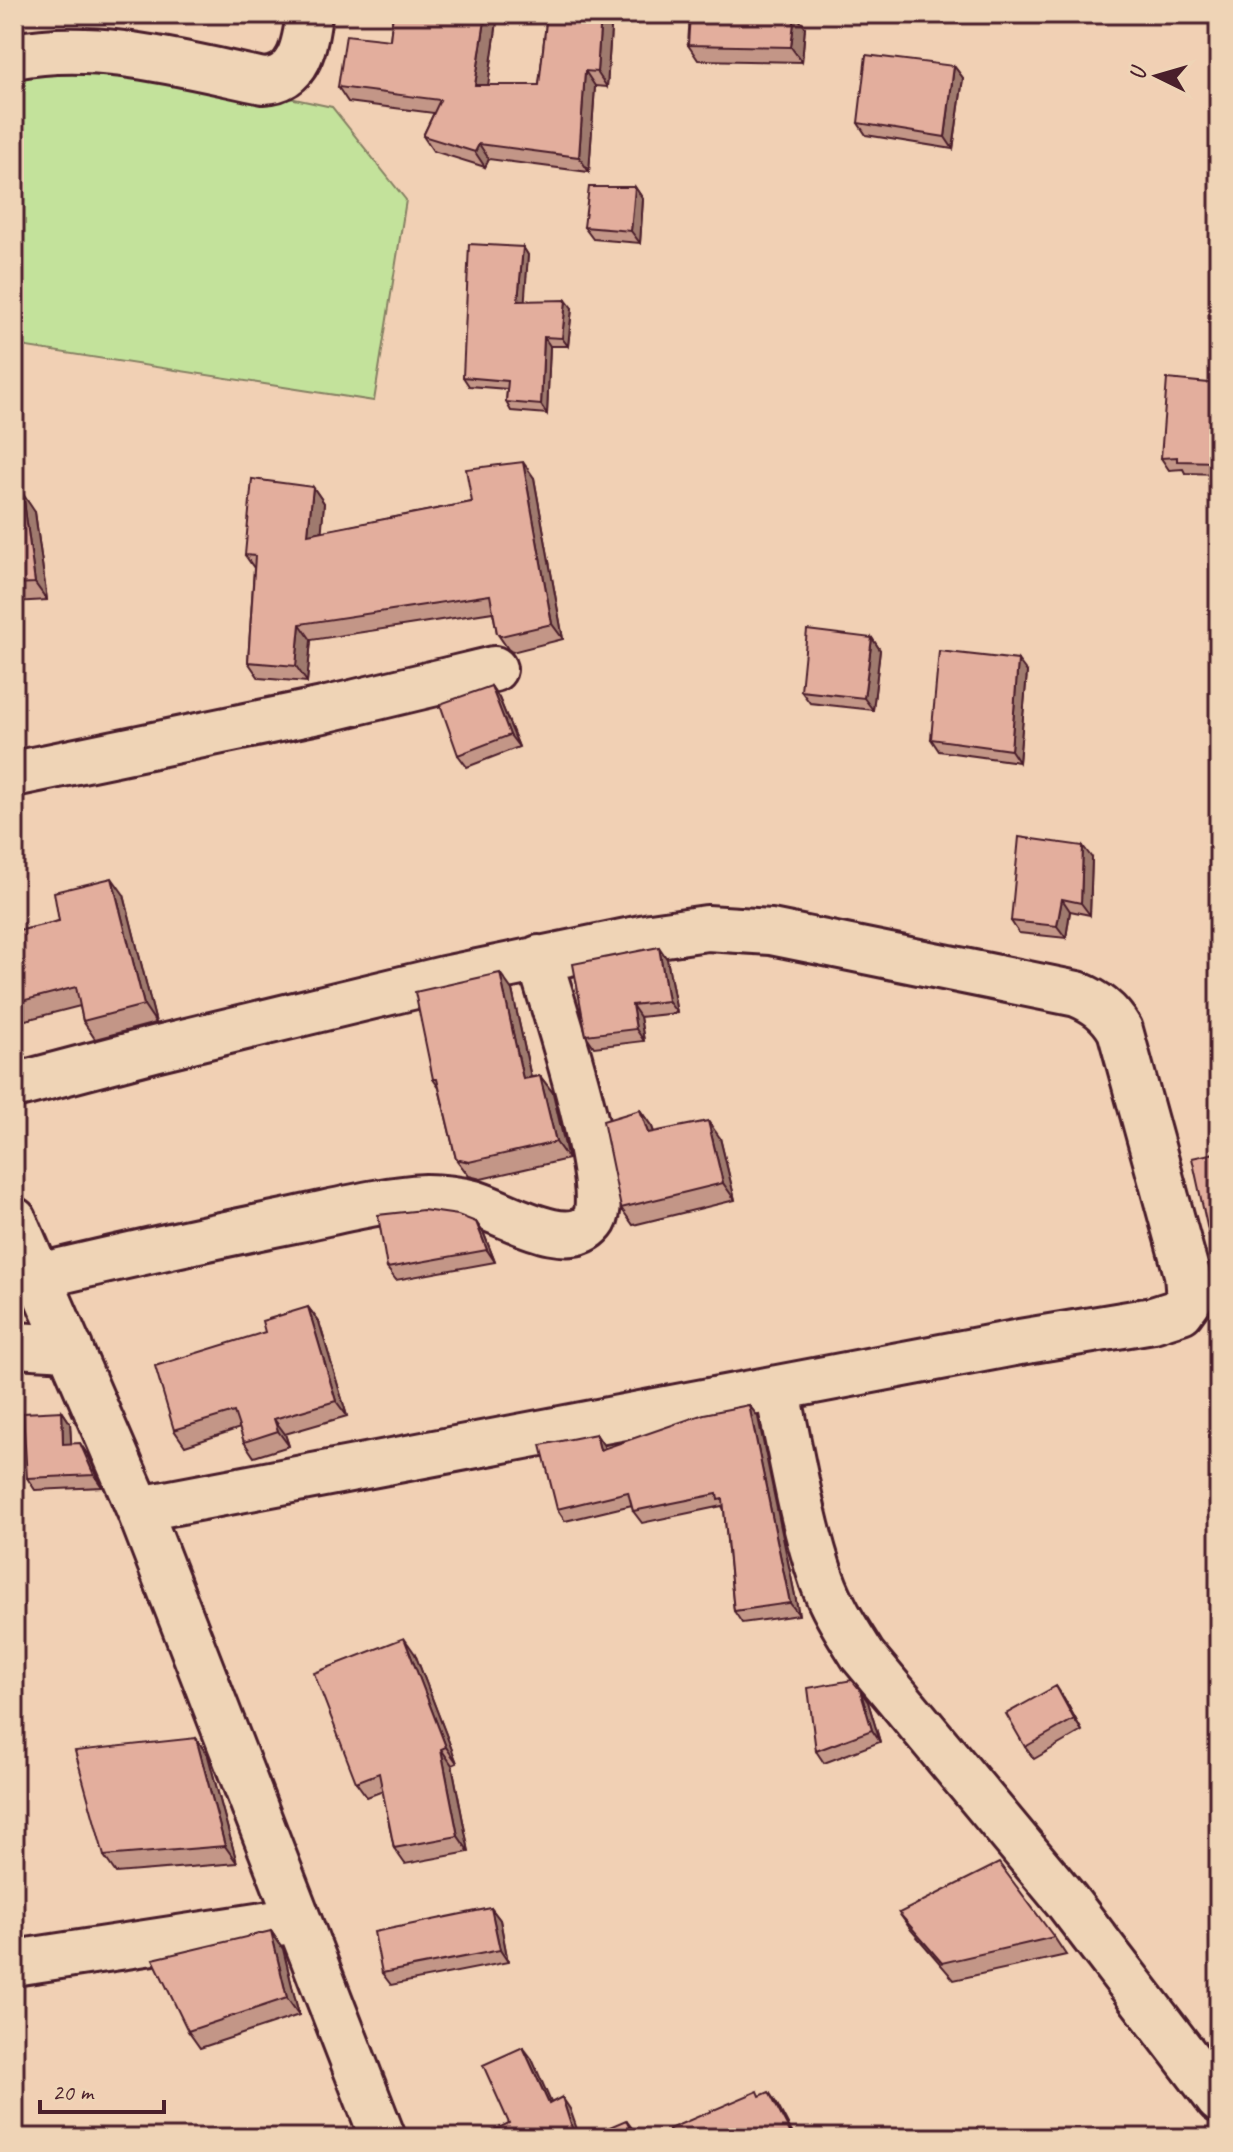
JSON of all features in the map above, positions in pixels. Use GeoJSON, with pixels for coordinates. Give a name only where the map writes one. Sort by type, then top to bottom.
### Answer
{"type":"FeatureCollection","features":[{"type":"Feature","properties":{"kind":"street"},"geometry":{"type":"LineString","coordinates":[[14,56],[66,50],[112,53],[275,81],[292,70],[305,47],[309,14]]}},
{"type":"Feature","properties":{"kind":"street"},"geometry":{"type":"LineString","coordinates":[[14,774],[323,710],[494,669]]}},
{"type":"Feature","properties":{"kind":"street"},"geometry":{"type":"LineString","coordinates":[[14,1086],[351,1000],[539,958],[707,928],[771,932],[1077,994],[1105,1010],[1120,1030],[1187,1274],[1190,1289],[1187,1306],[1181,1311],[1153,1320],[139,1509]]}},
{"type":"Feature","properties":{"kind":"street"},"geometry":{"type":"LineString","coordinates":[[39,1276],[401,1198],[462,1200],[553,1233],[580,1232],[588,1227],[596,1220],[600,1204],[598,1174],[539,958]]}},
{"type":"Feature","properties":{"kind":"street"},"geometry":{"type":"LineString","coordinates":[[14,1220],[139,1509],[383,2138]]}},
{"type":"Feature","properties":{"kind":"street"},"geometry":{"type":"LineString","coordinates":[[14,1345],[70,1348]]}},
{"type":"Feature","properties":{"kind":"street"},"geometry":{"type":"LineString","coordinates":[[777,1388],[810,1539],[823,1583],[840,1620],[863,1656],[1066,1900],[1219,2100]]}},
{"type":"Feature","properties":{"kind":"street"},"geometry":{"type":"LineString","coordinates":[[14,1963],[297,1920]]}},
{"type":"Feature","properties":{"kind":"green space"},"geometry":{"type":"Polygon","coordinates":[[[158,70],[332,107],[406,200],[374,401],[14,345],[14,75],[41,71],[158,70]]]}},
{"type":"Feature","properties":{"kind":"building"},"geometry":{"type":"Polygon","coordinates":[[[393,14],[486,14],[475,85],[539,85],[547,14],[601,14],[597,72],[585,71],[579,157],[479,144],[475,152],[423,136],[440,100],[338,87],[346,35],[390,40],[393,14]]]}},
{"type":"Feature","properties":{"kind":"building"},"geometry":{"type":"Polygon","coordinates":[[[690,14],[795,14],[791,47],[688,45],[690,14]]]}},
{"type":"Feature","properties":{"kind":"building"},"geometry":{"type":"Polygon","coordinates":[[[866,55],[954,66],[945,137],[858,123],[866,55]]]}},
{"type":"Feature","properties":{"kind":"building"},"geometry":{"type":"Polygon","coordinates":[[[589,187],[635,187],[631,231],[584,227],[589,187]]]}},
{"type":"Feature","properties":{"kind":"building"},"geometry":{"type":"Polygon","coordinates":[[[469,244],[523,247],[518,301],[566,300],[562,338],[544,337],[541,405],[506,402],[508,381],[463,377],[469,244]]]}},
{"type":"Feature","properties":{"kind":"building"},"geometry":{"type":"Polygon","coordinates":[[[1217,269],[1219,307],[1215,307],[1217,269]]]}},
{"type":"Feature","properties":{"kind":"building"},"geometry":{"type":"Polygon","coordinates":[[[1167,379],[1219,384],[1219,462],[1161,458],[1167,379]]]}},
{"type":"Feature","properties":{"kind":"building"},"geometry":{"type":"Polygon","coordinates":[[[523,462],[552,624],[501,636],[497,633],[490,595],[300,624],[296,666],[248,662],[255,556],[245,555],[252,479],[313,487],[308,534],[472,502],[466,469],[523,462]]]}},
{"type":"Feature","properties":{"kind":"building"},"geometry":{"type":"Polygon","coordinates":[[[23,494],[35,583],[14,584],[14,495],[23,494]]]}},
{"type":"Feature","properties":{"kind":"building"},"geometry":{"type":"Polygon","coordinates":[[[807,630],[872,638],[864,698],[801,691],[807,630]]]}},
{"type":"Feature","properties":{"kind":"building"},"geometry":{"type":"Polygon","coordinates":[[[939,651],[1018,660],[1011,750],[931,739],[939,651]]]}},
{"type":"Feature","properties":{"kind":"building"},"geometry":{"type":"Polygon","coordinates":[[[491,686],[510,735],[458,755],[440,704],[491,686]]]}},
{"type":"Feature","properties":{"kind":"building"},"geometry":{"type":"Polygon","coordinates":[[[1019,837],[1083,846],[1081,903],[1062,899],[1057,926],[1011,921],[1019,837]]]}},
{"type":"Feature","properties":{"kind":"building"},"geometry":{"type":"Polygon","coordinates":[[[112,878],[144,1005],[83,1021],[76,987],[14,1003],[14,932],[59,921],[54,892],[112,878]]]}},
{"type":"Feature","properties":{"kind":"building"},"geometry":{"type":"Polygon","coordinates":[[[659,947],[668,1001],[632,1005],[636,1029],[586,1035],[573,964],[659,947]]]}},
{"type":"Feature","properties":{"kind":"building"},"geometry":{"type":"Polygon","coordinates":[[[500,973],[523,1079],[540,1076],[556,1142],[469,1162],[456,1159],[437,1079],[433,1079],[415,992],[500,973]]]}},
{"type":"Feature","properties":{"kind":"building"},"geometry":{"type":"Polygon","coordinates":[[[640,1110],[648,1133],[708,1121],[723,1183],[621,1208],[603,1121],[640,1110]]]}},
{"type":"Feature","properties":{"kind":"building"},"geometry":{"type":"Polygon","coordinates":[[[1219,1152],[1219,1232],[1209,1235],[1192,1158],[1219,1152]]]}},
{"type":"Feature","properties":{"kind":"building"},"geometry":{"type":"Polygon","coordinates":[[[423,1210],[458,1215],[476,1222],[487,1250],[387,1268],[378,1215],[423,1210]]]}},
{"type":"Feature","properties":{"kind":"building"},"geometry":{"type":"Polygon","coordinates":[[[308,1307],[336,1401],[274,1419],[278,1431],[244,1442],[234,1412],[174,1430],[155,1366],[265,1332],[262,1321],[308,1307]]]}},
{"type":"Feature","properties":{"kind":"building"},"geometry":{"type":"Polygon","coordinates":[[[749,1405],[790,1603],[734,1611],[723,1499],[718,1500],[717,1494],[633,1511],[628,1492],[557,1509],[541,1445],[596,1434],[600,1450],[704,1414],[749,1405]]]}},
{"type":"Feature","properties":{"kind":"building"},"geometry":{"type":"Polygon","coordinates":[[[62,1411],[63,1444],[80,1443],[94,1475],[27,1478],[23,1413],[62,1411]]]}},
{"type":"Feature","properties":{"kind":"building"},"geometry":{"type":"Polygon","coordinates":[[[404,1638],[446,1747],[441,1749],[458,1836],[394,1848],[379,1773],[356,1782],[314,1673],[404,1638]]]}},
{"type":"Feature","properties":{"kind":"building"},"geometry":{"type":"Polygon","coordinates":[[[852,1680],[860,1690],[872,1730],[816,1751],[808,1688],[852,1680]]]}},
{"type":"Feature","properties":{"kind":"building"},"geometry":{"type":"Polygon","coordinates":[[[1056,1686],[1074,1719],[1025,1747],[1006,1714],[1056,1686]]]}},
{"type":"Feature","properties":{"kind":"building"},"geometry":{"type":"Polygon","coordinates":[[[196,1738],[225,1846],[104,1856],[75,1751],[196,1738]]]}},
{"type":"Feature","properties":{"kind":"building"},"geometry":{"type":"Polygon","coordinates":[[[999,1863],[1054,1937],[942,1963],[899,1913],[999,1863]]]}},
{"type":"Feature","properties":{"kind":"building"},"geometry":{"type":"Polygon","coordinates":[[[491,1908],[500,1950],[382,1973],[374,1932],[491,1908]]]}},
{"type":"Feature","properties":{"kind":"building"},"geometry":{"type":"Polygon","coordinates":[[[271,1931],[287,1998],[188,2031],[153,1959],[271,1931]]]}},
{"type":"Feature","properties":{"kind":"building"},"geometry":{"type":"Polygon","coordinates":[[[523,2047],[549,2104],[562,2097],[575,2138],[478,2138],[509,2123],[483,2065],[523,2047]]]}},
{"type":"Feature","properties":{"kind":"building"},"geometry":{"type":"Polygon","coordinates":[[[758,2091],[760,2096],[769,2092],[793,2138],[673,2138],[669,2129],[758,2091]]]}},
{"type":"Feature","properties":{"kind":"building"},"geometry":{"type":"Polygon","coordinates":[[[626,2120],[634,2138],[584,2138],[626,2120]]]}}]}
